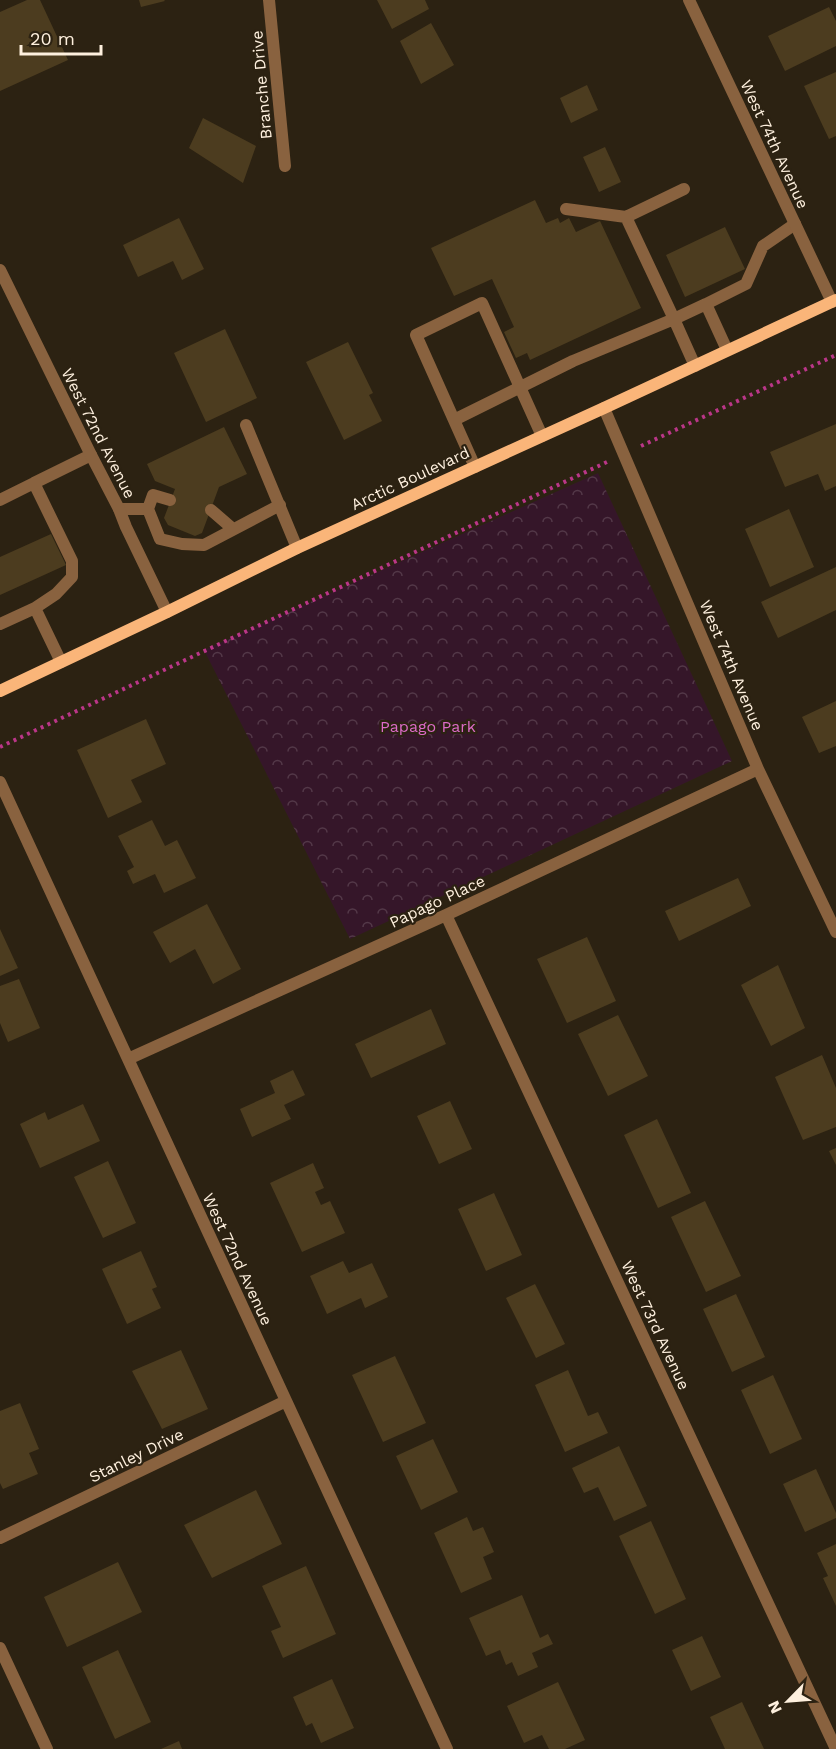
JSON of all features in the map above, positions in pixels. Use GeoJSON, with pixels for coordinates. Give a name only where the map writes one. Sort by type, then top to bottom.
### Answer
{"type":"FeatureCollection","features":[{"type":"Feature","properties":{"kind":"main road","name":"Arctic Boulevard"},"geometry":{"type":"LineString","coordinates":[[0,691],[297,548],[834,301]]}},
{"type":"Feature","properties":{"kind":"street","name":"Branche Drive"},"geometry":{"type":"LineString","coordinates":[[269,0],[285,166]]}},
{"type":"Feature","properties":{"kind":"street","name":"West 74th Avenue"},"geometry":{"type":"LineString","coordinates":[[689,0],[834,301]]}},
{"type":"Feature","properties":{"kind":"street"},"geometry":{"type":"LineString","coordinates":[[566,209],[626,217],[684,189]]}},
{"type":"Feature","properties":{"kind":"street"},"geometry":{"type":"LineString","coordinates":[[626,217],[695,366]]}},
{"type":"Feature","properties":{"kind":"street"},"geometry":{"type":"LineString","coordinates":[[454,420],[573,361],[674,319],[746,284],[763,246],[795,224]]}},
{"type":"Feature","properties":{"kind":"street","name":"West 72nd Avenue"},"geometry":{"type":"LineString","coordinates":[[0,270],[119,509],[167,612]]}},
{"type":"Feature","properties":{"kind":"street"},"geometry":{"type":"LineString","coordinates":[[476,467],[416,335],[482,303],[542,436]]}},
{"type":"Feature","properties":{"kind":"street"},"geometry":{"type":"LineString","coordinates":[[706,304],[727,351]]}},
{"type":"Feature","properties":{"kind":"street","name":"West 74th Avenue"},"geometry":{"type":"LineString","coordinates":[[604,408],[758,769],[836,932]]}},
{"type":"Feature","properties":{"kind":"street"},"geometry":{"type":"LineString","coordinates":[[246,425],[297,548]]}},
{"type":"Feature","properties":{"kind":"street"},"geometry":{"type":"LineString","coordinates":[[0,500],[91,455]]}},
{"type":"Feature","properties":{"kind":"street"},"geometry":{"type":"LineString","coordinates":[[0,624],[35,608],[56,594],[72,577],[72,561],[34,483]]}},
{"type":"Feature","properties":{"kind":"street"},"geometry":{"type":"LineString","coordinates":[[170,500],[153,495],[148,509],[160,539],[182,544],[204,545],[280,505]]}},
{"type":"Feature","properties":{"kind":"street"},"geometry":{"type":"LineString","coordinates":[[119,509],[148,509]]}},
{"type":"Feature","properties":{"kind":"street"},"geometry":{"type":"LineString","coordinates":[[210,510],[233,529]]}},
{"type":"Feature","properties":{"kind":"street"},"geometry":{"type":"LineString","coordinates":[[35,608],[61,662]]}},
{"type":"Feature","properties":{"kind":"street","name":"Papago Place"},"geometry":{"type":"LineString","coordinates":[[128,1059],[446,915],[758,769]]}},
{"type":"Feature","properties":{"kind":"street","name":"West 72nd Avenue"},"geometry":{"type":"LineString","coordinates":[[0,782],[447,1749]]}},
{"type":"Feature","properties":{"kind":"street","name":"West 73rd Avenue"},"geometry":{"type":"LineString","coordinates":[[446,915],[836,1749]]}},
{"type":"Feature","properties":{"kind":"street","name":"Stanley Drive"},"geometry":{"type":"LineString","coordinates":[[0,1538],[286,1401]]}},
{"type":"Feature","properties":{"kind":"street"},"geometry":{"type":"LineString","coordinates":[[0,1648],[47,1749]]}},
{"type":"Feature","properties":{"kind":"path"},"geometry":{"type":"LineString","coordinates":[[0,747],[836,355]]}},
{"type":"Feature","properties":{"kind":"green space","name":"Papago Park"},"geometry":{"type":"Polygon","coordinates":[[[598,473],[732,761],[350,939],[204,650],[598,473]]]}},
{"type":"Feature","properties":{"kind":"building"},"geometry":{"type":"Polygon","coordinates":[[[27,0],[40,0],[68,60],[0,91],[0,12],[27,0]]]}},
{"type":"Feature","properties":{"kind":"building"},"geometry":{"type":"Polygon","coordinates":[[[139,0],[164,0],[165,1],[141,7],[139,0]]]}},
{"type":"Feature","properties":{"kind":"building"},"geometry":{"type":"Polygon","coordinates":[[[377,0],[425,0],[429,9],[392,29],[377,0]]]}},
{"type":"Feature","properties":{"kind":"building"},"geometry":{"type":"Polygon","coordinates":[[[829,7],[836,21],[836,46],[785,71],[768,36],[829,7]]]}},
{"type":"Feature","properties":{"kind":"building"},"geometry":{"type":"Polygon","coordinates":[[[431,23],[454,65],[421,84],[400,41],[431,23]]]}},
{"type":"Feature","properties":{"kind":"building"},"geometry":{"type":"Polygon","coordinates":[[[836,72],[836,136],[829,139],[804,86],[836,72]]]}},
{"type":"Feature","properties":{"kind":"building"},"geometry":{"type":"Polygon","coordinates":[[[587,85],[598,110],[571,123],[560,98],[587,85]]]}},
{"type":"Feature","properties":{"kind":"building"},"geometry":{"type":"Polygon","coordinates":[[[203,118],[256,146],[243,183],[189,148],[203,118]]]}},
{"type":"Feature","properties":{"kind":"building"},"geometry":{"type":"Polygon","coordinates":[[[605,147],[621,182],[599,192],[583,157],[605,147]]]}},
{"type":"Feature","properties":{"kind":"building"},"geometry":{"type":"Polygon","coordinates":[[[535,200],[546,223],[558,218],[560,223],[569,218],[576,232],[600,221],[641,308],[530,360],[527,353],[516,358],[504,332],[514,327],[492,279],[454,296],[431,248],[535,200]]]}},
{"type":"Feature","properties":{"kind":"building"},"geometry":{"type":"Polygon","coordinates":[[[179,218],[204,269],[182,280],[173,261],[138,277],[123,245],[179,218]]]}},
{"type":"Feature","properties":{"kind":"building"},"geometry":{"type":"Polygon","coordinates":[[[725,227],[745,269],[685,297],[666,255],[725,227]]]}},
{"type":"Feature","properties":{"kind":"building"},"geometry":{"type":"Polygon","coordinates":[[[225,329],[257,398],[206,422],[174,353],[225,329]]]}},
{"type":"Feature","properties":{"kind":"building"},"geometry":{"type":"Polygon","coordinates":[[[348,342],[373,393],[369,395],[382,421],[344,440],[306,362],[348,342]]]}},
{"type":"Feature","properties":{"kind":"building"},"geometry":{"type":"Polygon","coordinates":[[[836,424],[836,486],[825,491],[818,474],[785,487],[770,452],[836,424]]]}},
{"type":"Feature","properties":{"kind":"building"},"geometry":{"type":"Polygon","coordinates":[[[224,427],[247,474],[219,487],[202,533],[195,536],[168,525],[164,518],[175,489],[155,481],[147,464],[224,427]]]}},
{"type":"Feature","properties":{"kind":"building"},"geometry":{"type":"Polygon","coordinates":[[[789,509],[814,567],[770,587],[745,529],[789,509]]]}},
{"type":"Feature","properties":{"kind":"building"},"geometry":{"type":"Polygon","coordinates":[[[51,534],[66,565],[0,595],[0,557],[51,534]]]}},
{"type":"Feature","properties":{"kind":"building"},"geometry":{"type":"Polygon","coordinates":[[[836,567],[836,610],[778,638],[761,602],[836,567]]]}},
{"type":"Feature","properties":{"kind":"building"},"geometry":{"type":"Polygon","coordinates":[[[836,701],[836,746],[819,753],[802,717],[836,701]]]}},
{"type":"Feature","properties":{"kind":"building"},"geometry":{"type":"Polygon","coordinates":[[[146,719],[166,764],[131,780],[142,802],[108,818],[77,750],[146,719]]]}},
{"type":"Feature","properties":{"kind":"building"},"geometry":{"type":"Polygon","coordinates":[[[152,820],[165,846],[177,840],[196,878],[164,893],[155,874],[133,884],[127,871],[134,867],[118,836],[152,820]]]}},
{"type":"Feature","properties":{"kind":"building"},"geometry":{"type":"Polygon","coordinates":[[[738,878],[751,906],[679,941],[665,911],[738,878]]]}},
{"type":"Feature","properties":{"kind":"building"},"geometry":{"type":"Polygon","coordinates":[[[207,904],[241,969],[213,984],[195,949],[170,963],[153,932],[207,904]]]}},
{"type":"Feature","properties":{"kind":"building"},"geometry":{"type":"Polygon","coordinates":[[[0,929],[18,968],[0,976],[0,929]]]}},
{"type":"Feature","properties":{"kind":"building"},"geometry":{"type":"Polygon","coordinates":[[[587,937],[616,1001],[567,1023],[537,959],[587,937]]]}},
{"type":"Feature","properties":{"kind":"building"},"geometry":{"type":"Polygon","coordinates":[[[778,965],[805,1028],[771,1046],[741,985],[778,965]]]}},
{"type":"Feature","properties":{"kind":"building"},"geometry":{"type":"Polygon","coordinates":[[[19,979],[40,1028],[8,1042],[0,1023],[0,986],[19,979]]]}},
{"type":"Feature","properties":{"kind":"building"},"geometry":{"type":"Polygon","coordinates":[[[431,1009],[446,1044],[371,1078],[355,1044],[431,1009]]]}},
{"type":"Feature","properties":{"kind":"building"},"geometry":{"type":"Polygon","coordinates":[[[618,1015],[648,1076],[608,1096],[578,1034],[618,1015]]]}},
{"type":"Feature","properties":{"kind":"building"},"geometry":{"type":"Polygon","coordinates":[[[822,1055],[836,1088],[836,1127],[803,1140],[775,1077],[822,1055]]]}},
{"type":"Feature","properties":{"kind":"building"},"geometry":{"type":"Polygon","coordinates":[[[293,1070],[305,1095],[284,1105],[291,1119],[252,1137],[240,1109],[275,1093],[270,1081],[293,1070]]]}},
{"type":"Feature","properties":{"kind":"building"},"geometry":{"type":"Polygon","coordinates":[[[450,1101],[472,1149],[439,1164],[417,1116],[450,1101]]]}},
{"type":"Feature","properties":{"kind":"building"},"geometry":{"type":"Polygon","coordinates":[[[83,1104],[100,1141],[40,1168],[20,1124],[45,1112],[48,1120],[83,1104]]]}},
{"type":"Feature","properties":{"kind":"building"},"geometry":{"type":"Polygon","coordinates":[[[657,1119],[691,1193],[658,1208],[624,1135],[657,1119]]]}},
{"type":"Feature","properties":{"kind":"building"},"geometry":{"type":"Polygon","coordinates":[[[836,1148],[836,1165],[829,1151],[836,1148]]]}},
{"type":"Feature","properties":{"kind":"building"},"geometry":{"type":"Polygon","coordinates":[[[108,1161],[136,1223],[103,1238],[74,1177],[108,1161]]]}},
{"type":"Feature","properties":{"kind":"building"},"geometry":{"type":"Polygon","coordinates":[[[313,1163],[324,1188],[315,1192],[321,1205],[330,1201],[345,1233],[302,1252],[270,1183],[313,1163]]]}},
{"type":"Feature","properties":{"kind":"building"},"geometry":{"type":"Polygon","coordinates":[[[494,1193],[522,1255],[486,1271],[458,1209],[494,1193]]]}},
{"type":"Feature","properties":{"kind":"building"},"geometry":{"type":"Polygon","coordinates":[[[705,1201],[741,1276],[706,1292],[671,1217],[705,1201]]]}},
{"type":"Feature","properties":{"kind":"building"},"geometry":{"type":"Polygon","coordinates":[[[141,1251],[157,1287],[152,1289],[161,1308],[127,1324],[102,1269],[141,1251]]]}},
{"type":"Feature","properties":{"kind":"building"},"geometry":{"type":"Polygon","coordinates":[[[343,1261],[349,1273],[372,1263],[388,1297],[365,1308],[361,1298],[327,1314],[310,1276],[343,1261]]]}},
{"type":"Feature","properties":{"kind":"building"},"geometry":{"type":"Polygon","coordinates":[[[535,1284],[565,1344],[536,1358],[506,1298],[535,1284]]]}},
{"type":"Feature","properties":{"kind":"building"},"geometry":{"type":"Polygon","coordinates":[[[736,1294],[765,1357],[732,1372],[703,1309],[736,1294]]]}},
{"type":"Feature","properties":{"kind":"building"},"geometry":{"type":"Polygon","coordinates":[[[181,1350],[208,1409],[162,1429],[132,1371],[181,1350]]]}},
{"type":"Feature","properties":{"kind":"building"},"geometry":{"type":"Polygon","coordinates":[[[395,1356],[426,1423],[383,1442],[352,1375],[395,1356]]]}},
{"type":"Feature","properties":{"kind":"building"},"geometry":{"type":"Polygon","coordinates":[[[568,1370],[588,1416],[598,1412],[608,1433],[565,1452],[535,1385],[568,1370]]]}},
{"type":"Feature","properties":{"kind":"building"},"geometry":{"type":"Polygon","coordinates":[[[773,1375],[802,1439],[770,1454],[741,1390],[773,1375]]]}},
{"type":"Feature","properties":{"kind":"building"},"geometry":{"type":"Polygon","coordinates":[[[20,1403],[39,1449],[29,1453],[38,1474],[3,1489],[0,1483],[0,1411],[20,1403]]]}},
{"type":"Feature","properties":{"kind":"building"},"geometry":{"type":"Polygon","coordinates":[[[433,1439],[458,1492],[421,1510],[396,1456],[433,1439]]]}},
{"type":"Feature","properties":{"kind":"building"},"geometry":{"type":"Polygon","coordinates":[[[619,1446],[647,1506],[614,1521],[598,1487],[584,1493],[572,1468],[619,1446]]]}},
{"type":"Feature","properties":{"kind":"building"},"geometry":{"type":"Polygon","coordinates":[[[816,1469],[836,1513],[836,1518],[805,1532],[783,1484],[816,1469]]]}},
{"type":"Feature","properties":{"kind":"building"},"geometry":{"type":"Polygon","coordinates":[[[256,1490],[282,1544],[212,1578],[184,1525],[256,1490]]]}},
{"type":"Feature","properties":{"kind":"building"},"geometry":{"type":"Polygon","coordinates":[[[467,1517],[473,1531],[483,1527],[494,1552],[483,1557],[492,1579],[461,1593],[434,1533],[467,1517]]]}},
{"type":"Feature","properties":{"kind":"building"},"geometry":{"type":"Polygon","coordinates":[[[651,1521],[686,1599],[655,1614],[619,1536],[651,1521]]]}},
{"type":"Feature","properties":{"kind":"building"},"geometry":{"type":"Polygon","coordinates":[[[836,1544],[836,1606],[823,1578],[828,1576],[817,1553],[836,1544]]]}},
{"type":"Feature","properties":{"kind":"building"},"geometry":{"type":"Polygon","coordinates":[[[118,1562],[142,1612],[67,1647],[44,1597],[118,1562]]]}},
{"type":"Feature","properties":{"kind":"building"},"geometry":{"type":"Polygon","coordinates":[[[306,1566],[336,1634],[283,1658],[271,1631],[281,1627],[262,1586],[306,1566]]]}},
{"type":"Feature","properties":{"kind":"building"},"geometry":{"type":"Polygon","coordinates":[[[522,1595],[540,1638],[548,1634],[553,1644],[532,1653],[538,1667],[518,1676],[512,1662],[506,1665],[500,1650],[486,1656],[469,1618],[522,1595]]]}},
{"type":"Feature","properties":{"kind":"building"},"geometry":{"type":"Polygon","coordinates":[[[702,1636],[721,1677],[691,1691],[672,1650],[702,1636]]]}},
{"type":"Feature","properties":{"kind":"building"},"geometry":{"type":"Polygon","coordinates":[[[118,1650],[151,1722],[115,1739],[82,1667],[118,1650]]]}},
{"type":"Feature","properties":{"kind":"building"},"geometry":{"type":"Polygon","coordinates":[[[332,1679],[354,1728],[321,1743],[312,1723],[306,1726],[293,1697],[332,1679]]]}},
{"type":"Feature","properties":{"kind":"building"},"geometry":{"type":"Polygon","coordinates":[[[558,1682],[585,1740],[565,1749],[549,1749],[542,1735],[524,1743],[507,1706],[558,1682]]]}},
{"type":"Feature","properties":{"kind":"building"},"geometry":{"type":"Polygon","coordinates":[[[742,1702],[764,1749],[725,1749],[710,1717],[742,1702]]]}},
{"type":"Feature","properties":{"kind":"building"},"geometry":{"type":"Polygon","coordinates":[[[179,1741],[182,1749],[161,1749],[179,1741]]]}}]}
